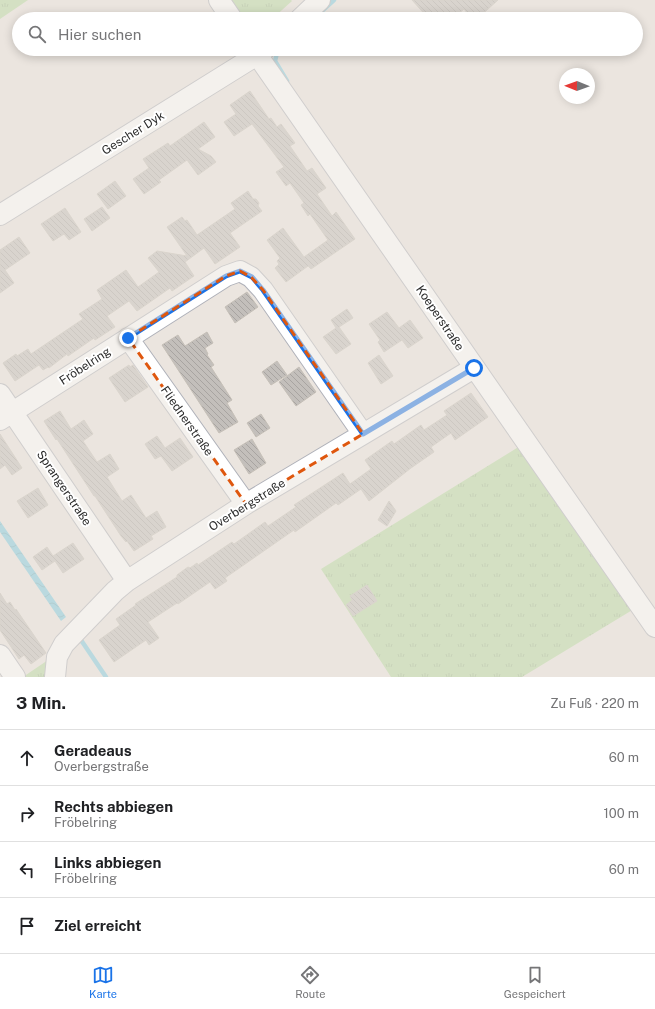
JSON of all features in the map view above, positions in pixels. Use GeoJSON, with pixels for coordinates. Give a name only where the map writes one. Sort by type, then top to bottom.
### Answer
{"type":"FeatureCollection","features":[{"type":"Feature","properties":{"kind":"street"},"geometry":{"type":"LineString","coordinates":[[219,0],[227,12]]}},
{"type":"Feature","properties":{"kind":"street"},"geometry":{"type":"LineString","coordinates":[[307,12],[320,0]]}},
{"type":"Feature","properties":{"kind":"street","name":"Gescher Dyk"},"geometry":{"type":"LineString","coordinates":[[0,215],[250,56]]}},
{"type":"Feature","properties":{"kind":"street","name":"Koeperstraße"},"geometry":{"type":"LineString","coordinates":[[261,56],[474,368],[655,627]]}},
{"type":"Feature","properties":{"kind":"street","name":"Fröbelring"},"geometry":{"type":"LineString","coordinates":[[6,416],[226,276],[240,271],[252,277],[263,290],[363,434]]}},
{"type":"Feature","properties":{"kind":"street","name":"Fliednerstraße"},"geometry":{"type":"LineString","coordinates":[[128,338],[246,504]]}},
{"type":"Feature","properties":{"kind":"street","name":"Overbergstraße"},"geometry":{"type":"LineString","coordinates":[[55,677],[57,657],[64,644],[110,596],[127,581],[246,504],[474,368]]}},
{"type":"Feature","properties":{"kind":"street","name":"Sprangerstraße"},"geometry":{"type":"LineString","coordinates":[[0,394],[6,416],[127,581]]}},
{"type":"Feature","properties":{"kind":"street"},"geometry":{"type":"LineString","coordinates":[[0,655],[15,677]]}},
{"type":"Feature","properties":{"kind":"highlighted area"},"geometry":{"type":"Polygon","coordinates":[[[240,271],[251,277],[263,290],[363,434],[246,504],[128,338],[226,276],[240,271]]]}},
{"type":"Feature","properties":{"kind":"green space"},"geometry":{"type":"Polygon","coordinates":[[[0,0],[28,0],[0,19],[0,0]]]}},
{"type":"Feature","properties":{"kind":"green space"},"geometry":{"type":"Polygon","coordinates":[[[229,0],[292,1],[280,12],[237,12],[229,0]]]}},
{"type":"Feature","properties":{"kind":"green space"},"geometry":{"type":"Polygon","coordinates":[[[520,446],[634,609],[522,677],[391,677],[321,569],[520,446]]]}},
{"type":"Feature","properties":{"kind":"green space"},"geometry":{"type":"Polygon","coordinates":[[[51,658],[46,677],[23,677],[51,658]]]}},
{"type":"Feature","properties":{"kind":"water"},"geometry":{"type":"Polygon","coordinates":[[[0,521],[66,617],[61,621],[0,532],[0,521]]]}},
{"type":"Feature","properties":{"kind":"building"},"geometry":{"type":"Polygon","coordinates":[[[412,0],[498,0],[485,12],[466,12],[464,9],[460,12],[423,12],[412,0]]]}},
{"type":"Feature","properties":{"kind":"building"},"geometry":{"type":"Polygon","coordinates":[[[250,91],[269,119],[271,118],[277,127],[281,124],[295,143],[290,146],[307,171],[312,168],[326,188],[317,194],[332,216],[336,212],[355,239],[311,269],[308,266],[286,282],[275,268],[279,264],[277,261],[280,258],[267,240],[283,228],[304,257],[328,240],[310,214],[308,216],[301,205],[304,203],[290,183],[286,186],[276,172],[284,167],[252,124],[234,136],[224,122],[236,114],[230,105],[250,91]]]}},
{"type":"Feature","properties":{"kind":"building"},"geometry":{"type":"Polygon","coordinates":[[[204,122],[215,137],[198,149],[211,156],[216,162],[198,175],[187,160],[159,180],[161,182],[144,194],[133,179],[149,168],[143,159],[168,143],[170,146],[204,122]]]}},
{"type":"Feature","properties":{"kind":"building"},"geometry":{"type":"Polygon","coordinates":[[[115,181],[126,196],[108,209],[97,194],[115,181]]]}},
{"type":"Feature","properties":{"kind":"building"},"geometry":{"type":"Polygon","coordinates":[[[248,191],[253,199],[256,199],[259,203],[258,206],[262,211],[230,233],[240,247],[215,264],[204,248],[185,262],[194,276],[172,291],[170,288],[137,311],[129,301],[107,316],[115,327],[95,340],[94,338],[68,356],[67,354],[49,368],[48,367],[43,370],[39,365],[15,381],[3,363],[16,354],[17,356],[28,349],[31,354],[83,319],[79,314],[102,299],[97,290],[126,270],[138,287],[159,272],[148,258],[157,251],[187,256],[167,227],[182,217],[185,221],[187,220],[197,235],[235,209],[231,203],[248,191]]]}},
{"type":"Feature","properties":{"kind":"building"},"geometry":{"type":"Polygon","coordinates":[[[102,207],[110,218],[92,231],[84,219],[102,207]]]}},
{"type":"Feature","properties":{"kind":"building"},"geometry":{"type":"Polygon","coordinates":[[[65,208],[81,232],[69,240],[64,234],[53,241],[41,224],[65,208]]]}},
{"type":"Feature","properties":{"kind":"building"},"geometry":{"type":"Polygon","coordinates":[[[19,237],[30,253],[5,270],[14,283],[0,293],[0,250],[19,237]]]}},
{"type":"Feature","properties":{"kind":"building"},"geometry":{"type":"Polygon","coordinates":[[[247,292],[258,307],[235,323],[225,307],[247,292]]]}},
{"type":"Feature","properties":{"kind":"building"},"geometry":{"type":"Polygon","coordinates":[[[347,309],[353,318],[339,327],[351,344],[336,354],[323,337],[336,328],[331,320],[347,309]]]}},
{"type":"Feature","properties":{"kind":"building"},"geometry":{"type":"Polygon","coordinates":[[[387,312],[399,328],[410,320],[423,338],[408,348],[402,340],[384,352],[378,342],[380,340],[369,324],[387,312]]]}},
{"type":"Feature","properties":{"kind":"building"},"geometry":{"type":"Polygon","coordinates":[[[207,332],[213,343],[205,348],[208,354],[207,355],[214,365],[211,367],[232,400],[227,403],[238,422],[219,433],[162,345],[178,335],[185,346],[207,332]]]}},
{"type":"Feature","properties":{"kind":"building"},"geometry":{"type":"Polygon","coordinates":[[[379,355],[393,376],[381,384],[368,363],[379,355]]]}},
{"type":"Feature","properties":{"kind":"building"},"geometry":{"type":"Polygon","coordinates":[[[277,361],[287,375],[271,385],[262,372],[277,361]]]}},
{"type":"Feature","properties":{"kind":"building"},"geometry":{"type":"Polygon","coordinates":[[[129,365],[130,367],[133,365],[148,387],[125,402],[109,378],[129,365]]]}},
{"type":"Feature","properties":{"kind":"building"},"geometry":{"type":"Polygon","coordinates":[[[299,367],[316,392],[296,406],[279,382],[299,367]]]}},
{"type":"Feature","properties":{"kind":"building"},"geometry":{"type":"Polygon","coordinates":[[[471,393],[488,417],[455,440],[451,433],[431,447],[434,452],[369,501],[361,489],[338,505],[336,503],[295,532],[294,530],[225,578],[227,581],[215,589],[210,582],[178,604],[177,603],[148,622],[159,638],[149,645],[146,640],[114,662],[99,640],[120,625],[116,619],[136,605],[135,604],[177,577],[177,575],[188,567],[190,568],[197,563],[198,565],[232,542],[234,544],[265,522],[268,526],[296,507],[294,505],[343,473],[350,484],[371,469],[365,460],[392,441],[394,444],[421,425],[424,430],[447,415],[444,411],[471,393]]]}},
{"type":"Feature","properties":{"kind":"building"},"geometry":{"type":"Polygon","coordinates":[[[60,411],[71,429],[84,420],[93,434],[83,441],[97,462],[110,454],[119,469],[107,477],[122,501],[131,495],[146,518],[157,511],[166,527],[151,536],[153,539],[134,551],[127,541],[126,542],[121,536],[44,421],[60,411]]]}},
{"type":"Feature","properties":{"kind":"building"},"geometry":{"type":"Polygon","coordinates":[[[261,414],[270,428],[256,437],[247,423],[261,414]]]}},
{"type":"Feature","properties":{"kind":"building"},"geometry":{"type":"Polygon","coordinates":[[[0,434],[22,468],[12,475],[5,465],[0,469],[0,434]]]}},
{"type":"Feature","properties":{"kind":"building"},"geometry":{"type":"Polygon","coordinates":[[[157,436],[165,448],[180,438],[193,457],[172,471],[161,456],[155,459],[145,444],[157,436]]]}},
{"type":"Feature","properties":{"kind":"building"},"geometry":{"type":"Polygon","coordinates":[[[252,439],[266,463],[249,474],[234,450],[252,439]]]}},
{"type":"Feature","properties":{"kind":"building"},"geometry":{"type":"Polygon","coordinates":[[[38,488],[48,505],[28,518],[17,501],[38,488]]]}},
{"type":"Feature","properties":{"kind":"building"},"geometry":{"type":"Polygon","coordinates":[[[389,501],[396,511],[387,526],[378,520],[389,501]]]}},
{"type":"Feature","properties":{"kind":"building"},"geometry":{"type":"Polygon","coordinates":[[[73,543],[84,559],[63,573],[55,561],[42,570],[33,557],[47,547],[53,556],[73,543]]]}},
{"type":"Feature","properties":{"kind":"building"},"geometry":{"type":"Polygon","coordinates":[[[367,585],[377,601],[353,616],[346,605],[352,600],[350,596],[367,585]]]}},
{"type":"Feature","properties":{"kind":"building"},"geometry":{"type":"Polygon","coordinates":[[[0,593],[7,604],[10,602],[15,610],[16,609],[46,653],[31,664],[24,655],[19,659],[0,630],[0,593]]]}},
{"type":"Feature","properties":{"kind":"waterway"},"geometry":{"type":"LineString","coordinates":[[323,10],[334,0]]}},
{"type":"Feature","properties":{"kind":"waterway"},"geometry":{"type":"LineString","coordinates":[[276,56],[275,61],[287,81]]}},
{"type":"Feature","properties":{"kind":"waterway"},"geometry":{"type":"LineString","coordinates":[[80,641],[81,640],[106,677]]}},
{"type":"Feature","properties":{"kind":"route"},"geometry":{"type":"LineString","coordinates":[[128,338],[226,276],[240,271],[252,277],[263,290],[363,434],[474,368]]}}]}
